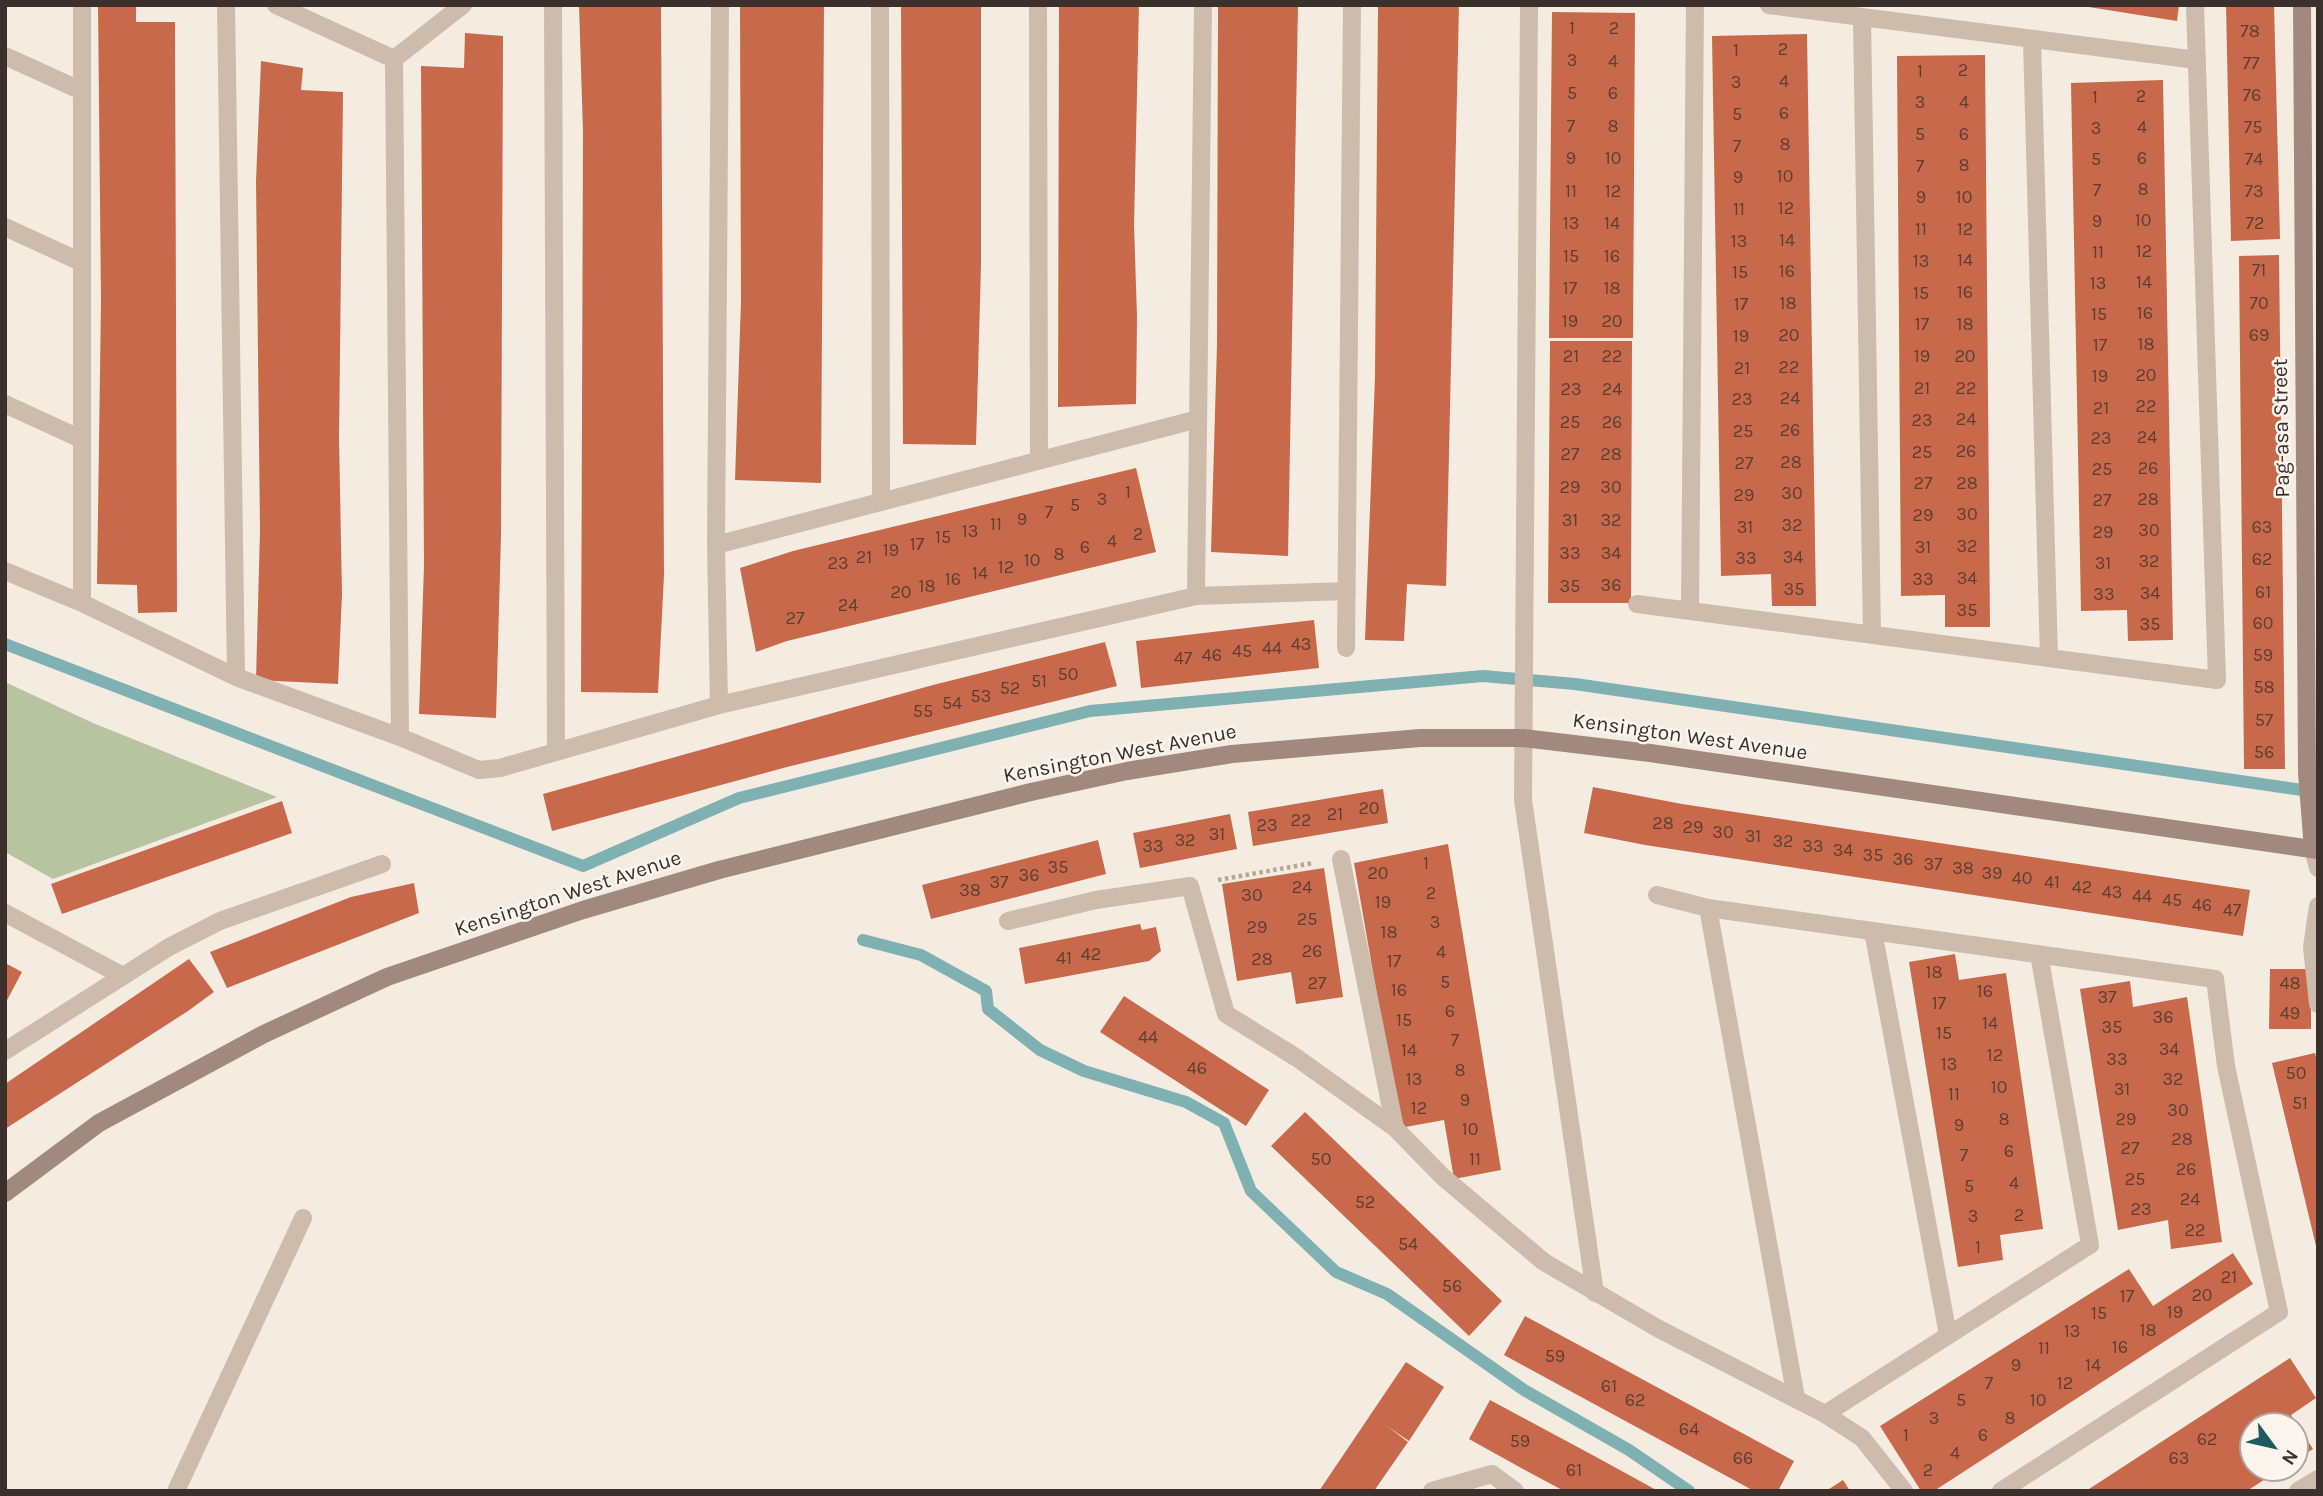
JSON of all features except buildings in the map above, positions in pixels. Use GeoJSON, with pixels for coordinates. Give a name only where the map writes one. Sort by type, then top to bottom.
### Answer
{"type":"FeatureCollection","features":[{"type":"Feature","properties":{"kind":"street"},"geometry":{"type":"LineString","coordinates":[[82,5],[82,603]]}},
{"type":"Feature","properties":{"kind":"street"},"geometry":{"type":"LineString","coordinates":[[226,5],[236,677]]}},
{"type":"Feature","properties":{"kind":"street"},"geometry":{"type":"LineString","coordinates":[[276,5],[394,59]]}},
{"type":"Feature","properties":{"kind":"street"},"geometry":{"type":"LineString","coordinates":[[394,59],[463,5]]}},
{"type":"Feature","properties":{"kind":"street"},"geometry":{"type":"LineString","coordinates":[[553,5],[556,751]]}},
{"type":"Feature","properties":{"kind":"street"},"geometry":{"type":"LineString","coordinates":[[719,705],[716,545],[720,5]]}},
{"type":"Feature","properties":{"kind":"street"},"geometry":{"type":"LineString","coordinates":[[880,5],[881,502]]}},
{"type":"Feature","properties":{"kind":"street"},"geometry":{"type":"LineString","coordinates":[[1038,5],[1039,460]]}},
{"type":"Feature","properties":{"kind":"street"},"geometry":{"type":"LineString","coordinates":[[1196,596],[1203,5]]}},
{"type":"Feature","properties":{"kind":"street"},"geometry":{"type":"LineString","coordinates":[[1346,648],[1352,5]]}},
{"type":"Feature","properties":{"kind":"street"},"geometry":{"type":"LineString","coordinates":[[1529,5],[1524,808],[1595,1293]]}},
{"type":"Feature","properties":{"kind":"street"},"geometry":{"type":"LineString","coordinates":[[1690,611],[1695,5]]}},
{"type":"Feature","properties":{"kind":"street"},"geometry":{"type":"LineString","coordinates":[[1769,5],[2032,41],[2197,60]]}},
{"type":"Feature","properties":{"kind":"street"},"geometry":{"type":"LineString","coordinates":[[1637,604],[2217,680],[2195,5]]}},
{"type":"Feature","properties":{"kind":"street","name":"Pag-asa Street"},"geometry":{"type":"LineString","coordinates":[[2302,5],[2308,773],[2316,850]]}},
{"type":"Feature","properties":{"kind":"street"},"geometry":{"type":"LineString","coordinates":[[1861,18],[1872,635]]}},
{"type":"Feature","properties":{"kind":"street"},"geometry":{"type":"LineString","coordinates":[[2032,41],[2049,659]]}},
{"type":"Feature","properties":{"kind":"street"},"geometry":{"type":"LineString","coordinates":[[5,56],[82,91]]}},
{"type":"Feature","properties":{"kind":"street"},"geometry":{"type":"LineString","coordinates":[[394,59],[400,737]]}},
{"type":"Feature","properties":{"kind":"street"},"geometry":{"type":"LineString","coordinates":[[5,227],[82,262]]}},
{"type":"Feature","properties":{"kind":"street"},"geometry":{"type":"LineString","coordinates":[[5,404],[81,439]]}},
{"type":"Feature","properties":{"kind":"street"},"geometry":{"type":"LineString","coordinates":[[716,545],[1198,419]]}},
{"type":"Feature","properties":{"kind":"street"},"geometry":{"type":"LineString","coordinates":[[5,571],[82,603],[236,677],[400,737],[479,770],[500,768],[719,705],[1196,596],[1347,590]]}},
{"type":"Feature","properties":{"kind":"street","name":"Kensington West Avenue"},"geometry":{"type":"LineString","coordinates":[[5,1193],[99,1123],[264,1034],[387,977],[583,911],[719,870],[1127,771],[1232,754],[1420,738],[1523,738],[1650,753],[2316,850]]}},
{"type":"Feature","properties":{"kind":"street"},"geometry":{"type":"LineString","coordinates":[[2316,850],[2318,868]]}},
{"type":"Feature","properties":{"kind":"street"},"geometry":{"type":"LineString","coordinates":[[1341,859],[1395,1128]]}},
{"type":"Feature","properties":{"kind":"street"},"geometry":{"type":"LineString","coordinates":[[5,1051],[121,975],[220,921],[382,864]]}},
{"type":"Feature","properties":{"kind":"street"},"geometry":{"type":"LineString","coordinates":[[1007,921],[1096,900],[1190,886],[1226,1014],[1297,1058],[1395,1128],[1443,1177],[1544,1262],[1659,1329],[1825,1414],[1862,1438],[1904,1491]]}},
{"type":"Feature","properties":{"kind":"street"},"geometry":{"type":"LineString","coordinates":[[1657,895],[1708,908],[2215,979],[2226,1066],[2279,1312],[2001,1491]]}},
{"type":"Feature","properties":{"kind":"street"},"geometry":{"type":"LineString","coordinates":[[2318,906],[2312,947],[2318,1004]]}},
{"type":"Feature","properties":{"kind":"street"},"geometry":{"type":"LineString","coordinates":[[1708,908],[1796,1398]]}},
{"type":"Feature","properties":{"kind":"street"},"geometry":{"type":"LineString","coordinates":[[5,913],[121,975]]}},
{"type":"Feature","properties":{"kind":"street"},"geometry":{"type":"LineString","coordinates":[[1873,931],[1948,1335]]}},
{"type":"Feature","properties":{"kind":"street"},"geometry":{"type":"LineString","coordinates":[[1825,1414],[2090,1245],[2039,954]]}},
{"type":"Feature","properties":{"kind":"street"},"geometry":{"type":"LineString","coordinates":[[176,1491],[303,1218]]}},
{"type":"Feature","properties":{"kind":"street"},"geometry":{"type":"LineString","coordinates":[[1432,1491],[1492,1474],[1515,1491]]}},
{"type":"Feature","properties":{"kind":"street"},"geometry":{"type":"LineString","coordinates":[[2298,1491],[2318,1479]]}},
{"type":"Feature","properties":{"kind":"path"},"geometry":{"type":"LineString","coordinates":[[1190,886],[1341,859]]}},
{"type":"Feature","properties":{"kind":"green space"},"geometry":{"type":"Polygon","coordinates":[[[5,682],[93,723],[277,797],[53,879],[5,852],[5,682]]]}},
{"type":"Feature","properties":{"kind":"waterway"},"geometry":{"type":"LineString","coordinates":[[5,644],[583,866],[739,798],[1090,711],[1483,676],[1575,684],[2302,790]]}},
{"type":"Feature","properties":{"kind":"waterway"},"geometry":{"type":"LineString","coordinates":[[863,940],[921,955],[986,991],[988,1009],[1040,1050],[1084,1071],[1186,1102],[1224,1123],[1251,1191],[1336,1272],[1387,1294],[1524,1390],[1629,1450],[1689,1491]]}}]}
